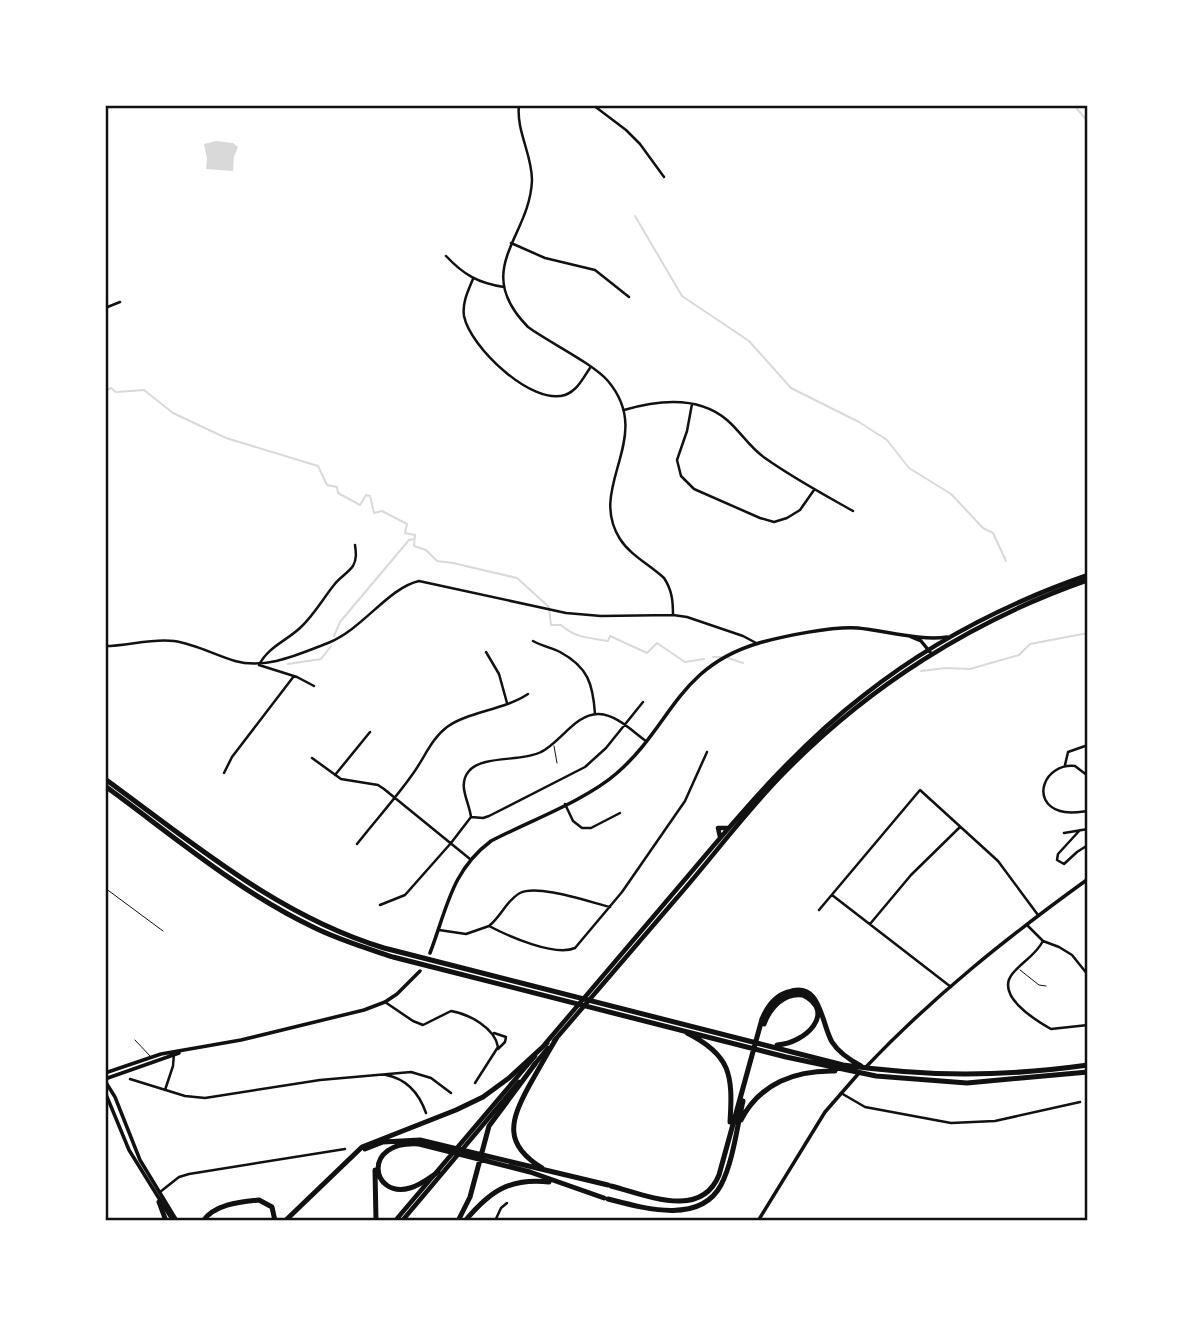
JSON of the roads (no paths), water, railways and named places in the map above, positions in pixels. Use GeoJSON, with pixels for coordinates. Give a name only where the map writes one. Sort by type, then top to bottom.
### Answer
{"type":"FeatureCollection","features":[{"type":"Feature","properties":{"kind":"highway"},"geometry":{"type":"LineString","coordinates":[[395,1221],[728,828],[776,774],[831,722],[872,688],[950,637],[1009,606],[1088,578]]}},
{"type":"Feature","properties":{"kind":"highway"},"geometry":{"type":"LineString","coordinates":[[402,1221],[786,770],[820,738],[930,651],[1006,613],[1088,578]]}},
{"type":"Feature","properties":{"kind":"highway"},"geometry":{"type":"LineString","coordinates":[[105,779],[281,904],[351,937],[426,960]]}},
{"type":"Feature","properties":{"kind":"highway"},"geometry":{"type":"LineString","coordinates":[[105,786],[278,909],[344,940],[843,1065],[927,1075],[972,1076],[1088,1065]]}},
{"type":"Feature","properties":{"kind":"highway"},"geometry":{"type":"LineString","coordinates":[[759,1038],[764,1014],[773,1001],[790,991],[804,991],[817,1001],[834,1045],[864,1068]]}},
{"type":"Feature","properties":{"kind":"highway"},"geometry":{"type":"LineString","coordinates":[[347,1161],[375,1144],[420,1140],[486,1158],[679,1201],[696,1200],[708,1192],[717,1179],[767,1016],[779,1002],[795,994],[810,999],[817,1014],[809,1033],[794,1042],[767,1045]]}},
{"type":"Feature","properties":{"kind":"highway"},"geometry":{"type":"LineString","coordinates":[[603,1007],[846,1071],[905,1080],[967,1083],[1088,1072]]}},
{"type":"Feature","properties":{"kind":"highway"},"geometry":{"type":"LineString","coordinates":[[486,1158],[606,1198],[673,1210],[687,1210],[702,1205],[713,1196],[723,1181],[733,1132],[731,1093],[723,1060],[709,1045],[677,1028]]}},
{"type":"Feature","properties":{"kind":"highway"},"geometry":{"type":"LineString","coordinates":[[548,1171],[520,1150],[514,1136],[513,1122],[518,1106],[556,1039]]}},
{"type":"Feature","properties":{"kind":"highway"},"geometry":{"type":"LineString","coordinates":[[285,1221],[347,1161],[373,1141],[456,1110],[499,1086],[547,1043]]}},
{"type":"Feature","properties":{"kind":"highway"},"geometry":{"type":"LineString","coordinates":[[462,1221],[489,1126],[535,1064]]}},
{"type":"Feature","properties":{"kind":"highway"},"geometry":{"type":"LineString","coordinates":[[733,1132],[749,1107],[763,1092],[779,1081],[808,1072],[846,1071]]}},
{"type":"Feature","properties":{"kind":"highway"},"geometry":{"type":"LineString","coordinates":[[376,1221],[376,1162],[385,1149],[399,1140]]}},
{"type":"Feature","properties":{"kind":"highway"},"geometry":{"type":"LineString","coordinates":[[438,1171],[420,1184],[398,1190],[384,1183],[378,1167],[385,1152],[401,1144],[448,1148]]}},
{"type":"Feature","properties":{"kind":"highway"},"geometry":{"type":"LineString","coordinates":[[462,1221],[490,1195],[510,1185],[529,1181],[556,1183]]}},
{"type":"Feature","properties":{"kind":"highway"},"geometry":{"type":"LineString","coordinates":[[203,1221],[218,1209],[256,1200],[264,1201],[272,1207],[275,1221]]}},
{"type":"Feature","properties":{"kind":"highway"},"geometry":{"type":"LineString","coordinates":[[159,1202],[166,1221]]}},
{"type":"Feature","properties":{"kind":"main road"},"geometry":{"type":"LineString","coordinates":[[426,960],[439,930],[451,889],[470,859],[491,841],[565,804],[615,775],[646,741],[681,693],[718,661],[758,644],[845,628],[907,636],[950,637]]}},
{"type":"Feature","properties":{"kind":"main road"},"geometry":{"type":"LineString","coordinates":[[907,636],[921,641],[930,651]]}},
{"type":"Feature","properties":{"kind":"main road"},"geometry":{"type":"LineString","coordinates":[[921,636],[930,651]]}},
{"type":"Feature","properties":{"kind":"main road"},"geometry":{"type":"LineString","coordinates":[[758,1221],[808,1139],[854,1078],[951,987],[1026,924],[1088,879]]}},
{"type":"Feature","properties":{"kind":"main road"},"geometry":{"type":"LineString","coordinates":[[105,1073],[174,1053],[345,1016],[384,1002],[397,994],[420,971]]}},
{"type":"Feature","properties":{"kind":"main road"},"geometry":{"type":"LineString","coordinates":[[152,1060],[105,1080],[115,1097],[159,1202],[175,1221]]}},
{"type":"Feature","properties":{"kind":"main road"},"geometry":{"type":"LineString","coordinates":[[105,1092],[129,1150],[175,1221]]}},
{"type":"Feature","properties":{"kind":"street"},"geometry":{"type":"LineString","coordinates":[[519,105],[520,128],[530,164],[532,184],[527,206],[505,263],[504,287],[513,309],[528,327],[606,379],[624,410],[626,438],[611,491],[612,520],[624,545],[668,584],[673,600],[673,615]]}},
{"type":"Feature","properties":{"kind":"street"},"geometry":{"type":"LineString","coordinates":[[593,105],[633,137],[664,177]]}},
{"type":"Feature","properties":{"kind":"street"},"geometry":{"type":"LineString","coordinates":[[511,243],[545,258],[596,270],[629,297]]}},
{"type":"Feature","properties":{"kind":"street"},"geometry":{"type":"LineString","coordinates":[[446,256],[473,279],[504,287]]}},
{"type":"Feature","properties":{"kind":"street"},"geometry":{"type":"LineString","coordinates":[[473,279],[465,302],[466,324],[481,349],[506,373],[539,393],[553,397],[572,391],[590,368]]}},
{"type":"Feature","properties":{"kind":"street"},"geometry":{"type":"LineString","coordinates":[[105,308],[120,302]]}},
{"type":"Feature","properties":{"kind":"street"},"geometry":{"type":"LineString","coordinates":[[624,410],[658,402],[692,404],[719,414],[763,457],[853,511]]}},
{"type":"Feature","properties":{"kind":"street"},"geometry":{"type":"LineString","coordinates":[[692,404],[687,431],[677,460],[681,477],[694,489],[774,522],[800,510],[814,489]]}},
{"type":"Feature","properties":{"kind":"street"},"geometry":{"type":"LineString","coordinates":[[259,665],[274,647],[298,630],[323,603],[335,583],[352,568],[356,557],[355,545]]}},
{"type":"Feature","properties":{"kind":"street"},"geometry":{"type":"LineString","coordinates":[[259,665],[341,637],[361,624],[399,590],[409,583],[419,581],[539,609],[601,616],[673,615],[743,636],[758,644]]}},
{"type":"Feature","properties":{"kind":"street"},"geometry":{"type":"LineString","coordinates":[[105,646],[171,640],[294,676],[314,686]]}},
{"type":"Feature","properties":{"kind":"street"},"geometry":{"type":"LineString","coordinates":[[533,641],[561,653],[582,669],[592,683],[595,714]]}},
{"type":"Feature","properties":{"kind":"street"},"geometry":{"type":"LineString","coordinates":[[486,652],[499,674],[507,704]]}},
{"type":"Feature","properties":{"kind":"street"},"geometry":{"type":"LineString","coordinates":[[224,773],[232,757],[294,676]]}},
{"type":"Feature","properties":{"kind":"street"},"geometry":{"type":"LineString","coordinates":[[357,844],[446,727],[528,694]]}},
{"type":"Feature","properties":{"kind":"street"},"geometry":{"type":"LineString","coordinates":[[471,817],[489,816],[585,768],[606,748],[643,702]]}},
{"type":"Feature","properties":{"kind":"street"},"geometry":{"type":"LineString","coordinates":[[471,817],[463,783],[471,768],[482,763],[539,753],[554,744],[580,720],[595,714],[607,715],[646,741]]}},
{"type":"Feature","properties":{"kind":"street"},"geometry":{"type":"LineString","coordinates":[[335,775],[370,732]]}},
{"type":"Feature","properties":{"kind":"street"},"geometry":{"type":"LineString","coordinates":[[1065,765],[1068,752],[1088,744]]}},
{"type":"Feature","properties":{"kind":"street"},"geometry":{"type":"LineString","coordinates":[[489,926],[516,939],[560,950],[575,948],[610,907],[685,801],[707,752]]}},
{"type":"Feature","properties":{"kind":"street"},"geometry":{"type":"LineString","coordinates":[[312,758],[345,781],[378,785],[470,859]]}},
{"type":"Feature","properties":{"kind":"street"},"geometry":{"type":"LineString","coordinates":[[1088,776],[1079,767],[1065,765],[1053,771],[1046,779],[1044,791],[1047,802],[1059,811],[1088,811]]}},
{"type":"Feature","properties":{"kind":"street"},"geometry":{"type":"LineString","coordinates":[[819,910],[920,790],[998,861],[1038,915]]}},
{"type":"Feature","properties":{"kind":"street"},"geometry":{"type":"LineString","coordinates":[[565,804],[573,821],[582,828],[591,828],[620,813]]}},
{"type":"Feature","properties":{"kind":"street"},"geometry":{"type":"LineString","coordinates":[[380,905],[405,895],[471,817]]}},
{"type":"Feature","properties":{"kind":"street"},"geometry":{"type":"LineString","coordinates":[[870,924],[911,875],[961,825]]}},
{"type":"Feature","properties":{"kind":"street"},"geometry":{"type":"LineString","coordinates":[[1064,833],[1088,829]]}},
{"type":"Feature","properties":{"kind":"street"},"geometry":{"type":"LineString","coordinates":[[1080,830],[1058,854],[1057,860],[1064,864],[1088,845]]}},
{"type":"Feature","properties":{"kind":"street"},"geometry":{"type":"LineString","coordinates":[[439,930],[466,934],[489,926],[510,900],[521,892],[538,891],[610,907]]}},
{"type":"Feature","properties":{"kind":"street"},"geometry":{"type":"LineString","coordinates":[[832,895],[951,987]]}},
{"type":"Feature","properties":{"kind":"street"},"geometry":{"type":"LineString","coordinates":[[1026,924],[1043,941],[1072,955],[1088,975]]}},
{"type":"Feature","properties":{"kind":"street"},"geometry":{"type":"LineString","coordinates":[[1043,941],[1034,955],[1012,974],[1008,992],[1014,1001],[1051,1029],[1088,1026]]}},
{"type":"Feature","properties":{"kind":"street"},"geometry":{"type":"LineString","coordinates":[[384,1002],[421,1024],[430,1023],[451,1011],[506,1037],[475,1083]]}},
{"type":"Feature","properties":{"kind":"street"},"geometry":{"type":"LineString","coordinates":[[490,1030],[498,1045],[496,1051]]}},
{"type":"Feature","properties":{"kind":"street"},"geometry":{"type":"LineString","coordinates":[[165,1090],[174,1053]]}},
{"type":"Feature","properties":{"kind":"street"},"geometry":{"type":"LineString","coordinates":[[399,1073],[399,1079]]}},
{"type":"Feature","properties":{"kind":"street"},"geometry":{"type":"LineString","coordinates":[[375,1074],[399,1079],[415,1091],[426,1112]]}},
{"type":"Feature","properties":{"kind":"street"},"geometry":{"type":"LineString","coordinates":[[130,1079],[196,1098],[214,1098],[320,1080],[375,1074],[422,1074],[451,1093]]}},
{"type":"Feature","properties":{"kind":"street"},"geometry":{"type":"LineString","coordinates":[[841,1093],[865,1107],[951,1123],[995,1121],[1080,1102]]}},
{"type":"Feature","properties":{"kind":"street"},"geometry":{"type":"LineString","coordinates":[[157,1194],[179,1177],[189,1174],[345,1149]]}},
{"type":"Feature","properties":{"kind":"street"},"geometry":{"type":"LineString","coordinates":[[495,1221],[501,1208],[508,1203]]}},
{"type":"Feature","properties":{"kind":"lane"},"geometry":{"type":"LineString","coordinates":[[554,744],[557,763]]}},
{"type":"Feature","properties":{"kind":"lane"},"geometry":{"type":"LineString","coordinates":[[105,888],[163,931]]}},
{"type":"Feature","properties":{"kind":"lane"},"geometry":{"type":"LineString","coordinates":[[1019,968],[1039,985],[1046,986]]}},
{"type":"Feature","properties":{"kind":"lane"},"geometry":{"type":"LineString","coordinates":[[135,1040],[152,1060]]}},
{"type":"Feature","properties":{"kind":"waterway"},"geometry":{"type":"LineString","coordinates":[[1074,105],[1088,122]]}},
{"type":"Feature","properties":{"kind":"waterway"},"geometry":{"type":"LineString","coordinates":[[635,216],[682,296],[749,341],[791,388],[859,422],[887,440],[909,468],[951,494],[983,528],[993,533],[1006,561]]}},
{"type":"Feature","properties":{"kind":"waterway"},"geometry":{"type":"LineString","coordinates":[[105,391],[111,388],[116,392],[144,390],[173,413],[226,438],[318,466],[327,485],[337,487],[338,493],[360,505],[366,495],[370,496],[374,513],[382,511],[407,524],[405,533],[415,535],[414,546],[426,550],[437,561],[517,578],[549,607],[551,625],[561,625],[572,633],[589,638],[608,641],[610,636],[647,653],[657,643],[685,662],[704,659]]}},
{"type":"Feature","properties":{"kind":"waterway"},"geometry":{"type":"LineString","coordinates":[[334,636],[340,622],[409,540],[414,539]]}},
{"type":"Feature","properties":{"kind":"waterway"},"geometry":{"type":"LineString","coordinates":[[921,671],[970,669],[1019,655],[1030,644],[1088,633]]}},
{"type":"Feature","properties":{"kind":"waterway"},"geometry":{"type":"LineString","coordinates":[[288,664],[321,659],[331,646]]}},
{"type":"Feature","properties":{"kind":"waterway"},"geometry":{"type":"LineString","coordinates":[[713,657],[722,657]]}},
{"type":"Feature","properties":{"kind":"waterway"},"geometry":{"type":"LineString","coordinates":[[728,658],[743,663]]}}]}
